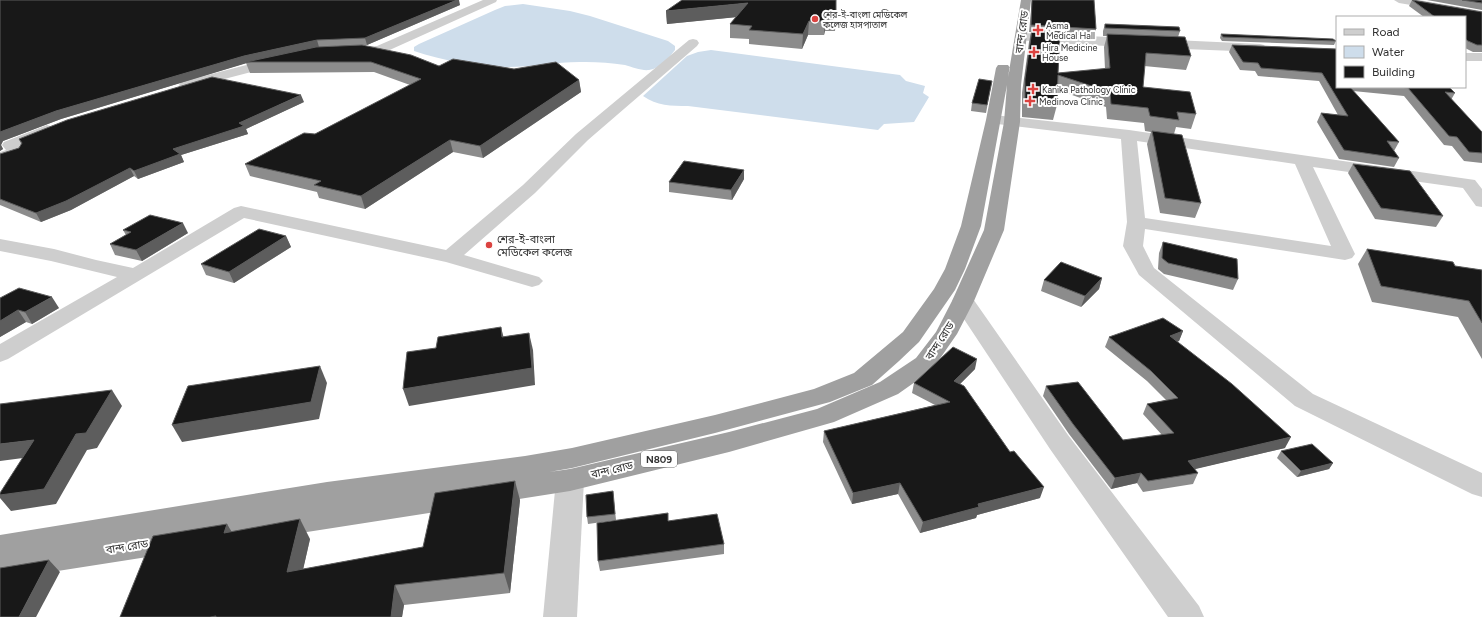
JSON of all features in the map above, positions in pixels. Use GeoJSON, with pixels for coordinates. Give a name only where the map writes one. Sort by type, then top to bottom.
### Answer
{"type":"FeatureCollection","features":[{"type":"Feature","properties":{"kind":"highway","name":"বান্দ রোড"},"geometry":{"type":"LineString","coordinates":[[0,567],[570,480],[729,442],[825,416],[889,388],[924,364],[946,334],[963,301],[994,230],[1013,0]]}},
{"type":"Feature","properties":{"kind":"highway","name":"বান্দ রোড"},"geometry":{"type":"LineString","coordinates":[[0,548],[327,493],[525,466],[572,458],[715,424],[821,396],[863,379],[911,337],[944,290],[956,269],[971,226],[1014,85],[1022,37],[1026,0]]}},
{"type":"Feature","properties":{"kind":"street"},"geometry":{"type":"LineString","coordinates":[[341,52],[379,50],[492,0]]}},
{"type":"Feature","properties":{"kind":"street"},"geometry":{"type":"LineString","coordinates":[[1399,0],[1482,14]]}},
{"type":"Feature","properties":{"kind":"street"},"geometry":{"type":"LineString","coordinates":[[1022,37],[1083,41],[1269,48]]}},
{"type":"Feature","properties":{"kind":"street"},"geometry":{"type":"LineString","coordinates":[[450,257],[529,189],[582,137],[693,43]]}},
{"type":"Feature","properties":{"kind":"street"},"geometry":{"type":"LineString","coordinates":[[1466,57],[1482,57]]}},
{"type":"Feature","properties":{"kind":"street"},"geometry":{"type":"LineString","coordinates":[[171,90],[210,78],[291,58]]}},
{"type":"Feature","properties":{"kind":"street"},"geometry":{"type":"LineString","coordinates":[[1003,121],[1129,135],[1475,185],[1482,202]]}},
{"type":"Feature","properties":{"kind":"street"},"geometry":{"type":"LineString","coordinates":[[0,158],[17,152],[10,145],[59,125]]}},
{"type":"Feature","properties":{"kind":"street"},"geometry":{"type":"LineString","coordinates":[[1129,135],[1136,222],[1133,246],[1146,272],[1304,400],[1482,486]]}},
{"type":"Feature","properties":{"kind":"street"},"geometry":{"type":"LineString","coordinates":[[1136,222],[1353,255],[1302,160]]}},
{"type":"Feature","properties":{"kind":"street"},"geometry":{"type":"LineString","coordinates":[[0,354],[241,212],[450,257],[532,281]]}},
{"type":"Feature","properties":{"kind":"street"},"geometry":{"type":"LineString","coordinates":[[0,245],[54,255],[93,266],[136,275]]}},
{"type":"Feature","properties":{"kind":"street"},"geometry":{"type":"LineString","coordinates":[[963,301],[1060,442],[1187,617]]}},
{"type":"Feature","properties":{"kind":"street"},"geometry":{"type":"LineString","coordinates":[[560,617],[570,480]]}},
{"type":"Feature","properties":{"kind":"water"},"geometry":{"type":"Polygon","coordinates":[[[523,4],[570,11],[590,16],[668,41],[675,46],[675,50],[661,65],[649,70],[637,69],[625,65],[591,62],[566,62],[507,67],[448,60],[414,51],[414,47],[419,44],[495,10],[505,6],[523,4]]]}},
{"type":"Feature","properties":{"kind":"water"},"geometry":{"type":"Polygon","coordinates":[[[711,50],[900,75],[906,81],[925,86],[923,93],[929,97],[914,122],[884,124],[878,130],[688,106],[664,105],[643,96],[687,56],[698,52],[711,50]]]}},
{"type":"Feature","properties":{"kind":"building"},"geometry":{"type":"Polygon","coordinates":[[[0,0],[457,0],[365,38],[317,40],[244,56],[56,111],[0,132],[0,0]]]}},
{"type":"Feature","properties":{"kind":"building"},"geometry":{"type":"Polygon","coordinates":[[[682,0],[836,0],[836,18],[825,17],[825,21],[809,21],[803,34],[749,30],[752,26],[730,24],[748,3],[666,11],[682,0]]]}},
{"type":"Feature","properties":{"kind":"building"},"geometry":{"type":"Polygon","coordinates":[[[1032,0],[1094,0],[1096,29],[1031,25],[1032,0]]]}},
{"type":"Feature","properties":{"kind":"building"},"geometry":{"type":"Polygon","coordinates":[[[1412,0],[1482,12],[1482,45],[1477,45],[1466,40],[1466,16],[1434,16],[1412,0]]]}},
{"type":"Feature","properties":{"kind":"building"},"geometry":{"type":"Polygon","coordinates":[[[1462,0],[1482,0],[1482,3],[1462,0]]]}},
{"type":"Feature","properties":{"kind":"building"},"geometry":{"type":"Polygon","coordinates":[[[1105,24],[1179,27],[1180,31],[1105,28],[1105,24]]]}},
{"type":"Feature","properties":{"kind":"building"},"geometry":{"type":"Polygon","coordinates":[[[1032,30],[1060,32],[1058,73],[1110,68],[1107,34],[1185,37],[1191,56],[1146,53],[1143,87],[1190,92],[1196,114],[1177,112],[1179,120],[1150,116],[1148,108],[1111,104],[1110,92],[1058,75],[1057,105],[1025,102],[1025,79],[1032,30]]]}},
{"type":"Feature","properties":{"kind":"building"},"geometry":{"type":"Polygon","coordinates":[[[1221,34],[1333,39],[1336,41],[1223,37],[1221,34]]]}},
{"type":"Feature","properties":{"kind":"building"},"geometry":{"type":"Polygon","coordinates":[[[362,45],[411,55],[439,66],[453,59],[514,69],[556,62],[579,80],[480,146],[450,140],[361,196],[314,185],[321,181],[245,164],[304,133],[315,134],[421,79],[371,62],[246,62],[316,47],[362,45]]]}},
{"type":"Feature","properties":{"kind":"building"},"geometry":{"type":"Polygon","coordinates":[[[1232,45],[1336,49],[1336,88],[1351,88],[1399,142],[1387,141],[1399,158],[1344,150],[1321,113],[1348,116],[1322,73],[1261,68],[1258,63],[1243,62],[1232,45]]]}},
{"type":"Feature","properties":{"kind":"building"},"geometry":{"type":"Polygon","coordinates":[[[212,77],[301,95],[239,123],[244,126],[173,149],[180,154],[134,171],[130,168],[66,201],[36,213],[0,199],[0,154],[19,148],[22,143],[19,139],[67,120],[212,77]]]}},
{"type":"Feature","properties":{"kind":"building"},"geometry":{"type":"Polygon","coordinates":[[[979,79],[992,81],[987,105],[972,103],[979,79]]]}},
{"type":"Feature","properties":{"kind":"building"},"geometry":{"type":"Polygon","coordinates":[[[1408,88],[1450,88],[1455,93],[1445,92],[1482,132],[1482,153],[1469,152],[1457,137],[1449,136],[1408,88]]]}},
{"type":"Feature","properties":{"kind":"building"},"geometry":{"type":"Polygon","coordinates":[[[1152,131],[1182,135],[1201,203],[1165,198],[1152,131]]]}},
{"type":"Feature","properties":{"kind":"building"},"geometry":{"type":"Polygon","coordinates":[[[684,161],[744,170],[731,190],[669,182],[684,161]]]}},
{"type":"Feature","properties":{"kind":"building"},"geometry":{"type":"Polygon","coordinates":[[[1353,164],[1410,171],[1443,216],[1381,208],[1353,164]]]}},
{"type":"Feature","properties":{"kind":"building"},"geometry":{"type":"Polygon","coordinates":[[[150,215],[183,223],[136,250],[110,244],[131,232],[123,230],[150,215]]]}},
{"type":"Feature","properties":{"kind":"building"},"geometry":{"type":"Polygon","coordinates":[[[259,229],[286,236],[229,272],[201,264],[259,229]]]}},
{"type":"Feature","properties":{"kind":"building"},"geometry":{"type":"Polygon","coordinates":[[[1163,242],[1237,259],[1238,279],[1168,263],[1162,258],[1163,242]]]}},
{"type":"Feature","properties":{"kind":"building"},"geometry":{"type":"Polygon","coordinates":[[[1367,249],[1453,262],[1455,266],[1482,270],[1482,323],[1469,301],[1381,286],[1367,249]]]}},
{"type":"Feature","properties":{"kind":"building"},"geometry":{"type":"Polygon","coordinates":[[[1061,262],[1102,278],[1085,296],[1044,280],[1061,262]]]}},
{"type":"Feature","properties":{"kind":"building"},"geometry":{"type":"Polygon","coordinates":[[[19,288],[52,297],[25,312],[18,310],[0,321],[0,298],[19,288]]]}},
{"type":"Feature","properties":{"kind":"building"},"geometry":{"type":"Polygon","coordinates":[[[1163,318],[1183,331],[1170,336],[1232,384],[1291,437],[1188,461],[1198,473],[1148,481],[1141,473],[1115,478],[1073,424],[1046,386],[1078,382],[1123,440],[1174,433],[1147,404],[1178,398],[1151,371],[1109,337],[1163,318]]]}},
{"type":"Feature","properties":{"kind":"building"},"geometry":{"type":"Polygon","coordinates":[[[501,327],[502,337],[529,333],[532,368],[403,389],[407,352],[436,348],[438,337],[501,327]]]}},
{"type":"Feature","properties":{"kind":"building"},"geometry":{"type":"Polygon","coordinates":[[[953,347],[977,359],[954,381],[964,386],[1010,452],[1014,451],[1044,487],[978,504],[979,507],[923,522],[900,483],[853,493],[824,431],[950,402],[914,383],[953,347]]]}},
{"type":"Feature","properties":{"kind":"building"},"geometry":{"type":"Polygon","coordinates":[[[320,366],[311,402],[172,425],[188,386],[320,366]]]}},
{"type":"Feature","properties":{"kind":"building"},"geometry":{"type":"Polygon","coordinates":[[[112,390],[86,433],[76,434],[44,489],[0,495],[34,440],[0,444],[0,404],[112,390]]]}},
{"type":"Feature","properties":{"kind":"building"},"geometry":{"type":"Polygon","coordinates":[[[1312,444],[1333,463],[1301,471],[1281,451],[1312,444]]]}},
{"type":"Feature","properties":{"kind":"building"},"geometry":{"type":"Polygon","coordinates":[[[515,481],[504,573],[395,585],[391,617],[120,617],[153,536],[227,524],[224,533],[300,519],[287,572],[423,547],[435,493],[515,481]]]}},
{"type":"Feature","properties":{"kind":"building"},"geometry":{"type":"Polygon","coordinates":[[[613,491],[615,514],[587,517],[586,495],[613,491]]]}},
{"type":"Feature","properties":{"kind":"building"},"geometry":{"type":"Polygon","coordinates":[[[668,513],[668,521],[717,514],[724,544],[598,561],[597,523],[668,513]]]}},
{"type":"Feature","properties":{"kind":"building"},"geometry":{"type":"Polygon","coordinates":[[[49,560],[19,617],[0,617],[0,568],[49,560]]]}},
{"type":"Feature","properties":{"kind":"place","name":"শের-ই-বাংলা মেডিকেল কলেজ হাসপাতাল"},"geometry":{"type":"Point","coordinates":[815,19]}},
{"type":"Feature","properties":{"kind":"place","name":"Asma Medical Hall"},"geometry":{"type":"Point","coordinates":[1038,30]}},
{"type":"Feature","properties":{"kind":"place","name":"Hira Medicine House"},"geometry":{"type":"Point","coordinates":[1034,52]}},
{"type":"Feature","properties":{"kind":"place","name":"Kanika Pathology Clinic"},"geometry":{"type":"Point","coordinates":[1033,89]}},
{"type":"Feature","properties":{"kind":"place","name":"Medinova Clinic"},"geometry":{"type":"Point","coordinates":[1030,101]}},
{"type":"Feature","properties":{"kind":"place","name":"শের-ই-বাংলা মেডিকেল কলেজ"},"geometry":{"type":"Point","coordinates":[489,245]}}]}
